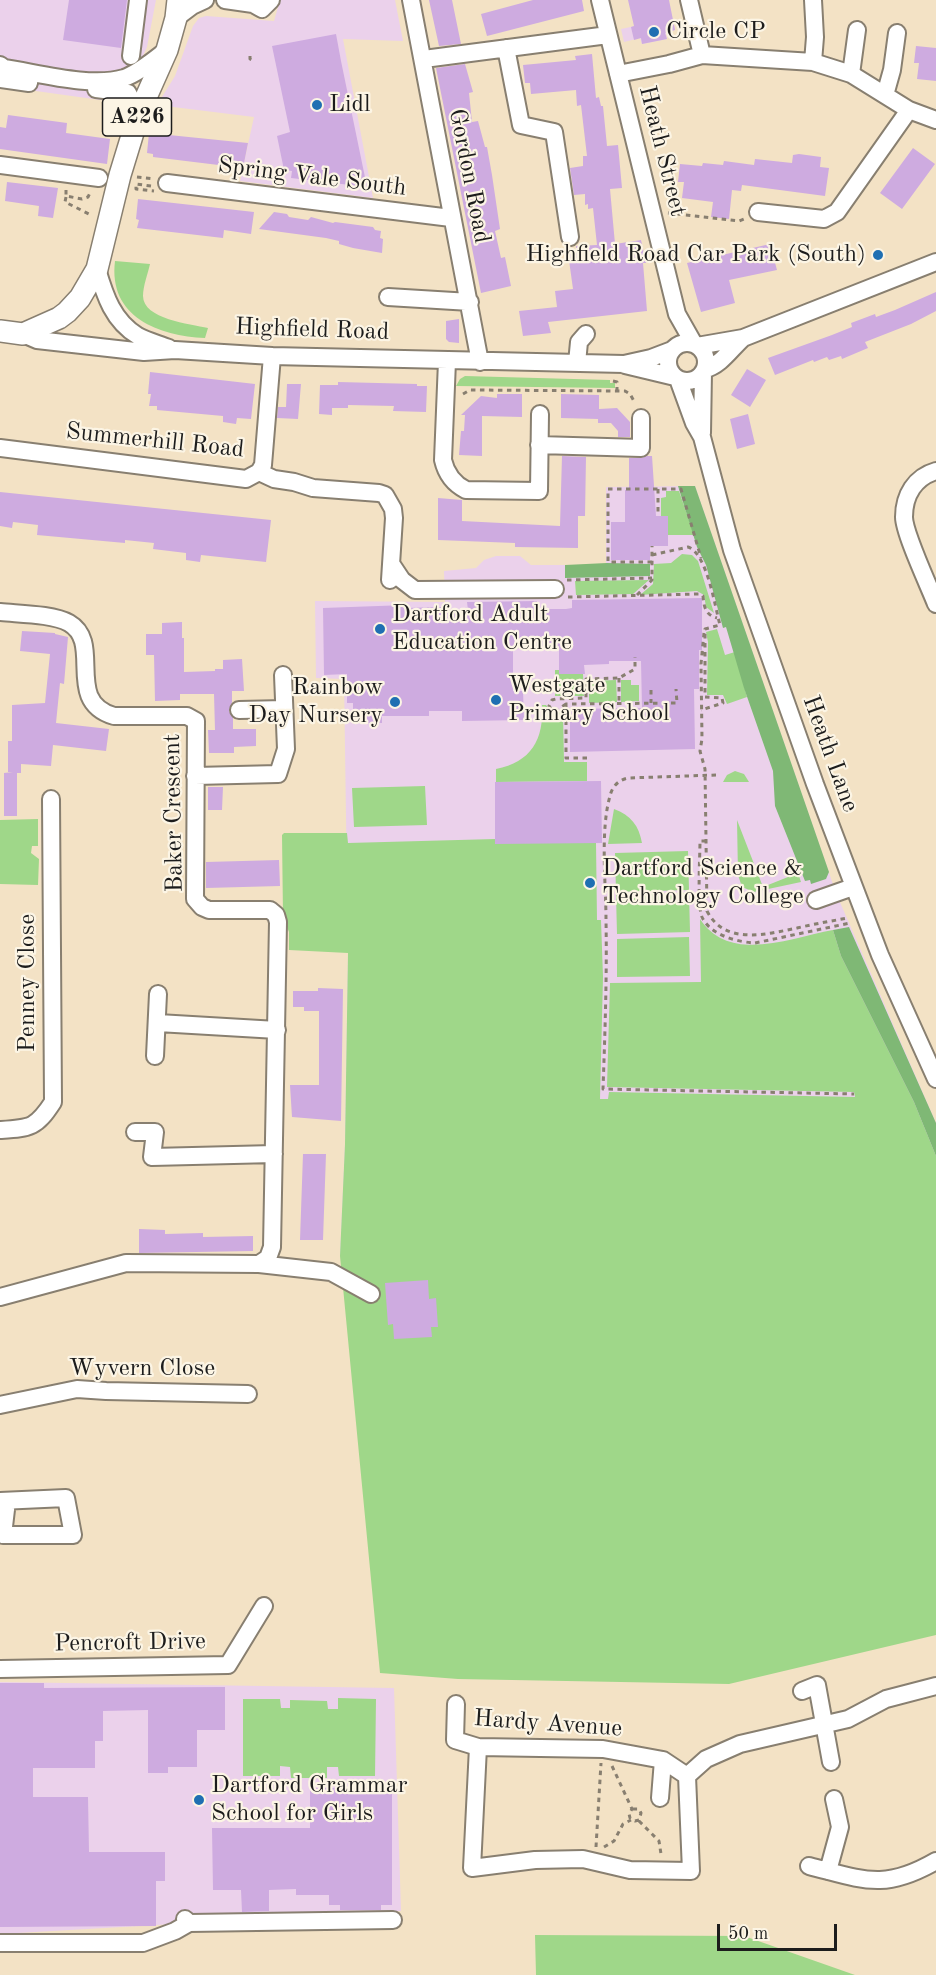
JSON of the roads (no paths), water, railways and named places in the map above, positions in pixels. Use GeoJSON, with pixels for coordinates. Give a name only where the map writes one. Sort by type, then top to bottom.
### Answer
{"type":"FeatureCollection","features":[{"type":"Feature","properties":{"kind":"main road","name":"A226"},"geometry":{"type":"LineString","coordinates":[[23,334],[67,312],[80,298],[97,270],[120,175],[139,113],[167,50],[177,9]]}},
{"type":"Feature","properties":{"kind":"main road","name":"Highfield Road"},"geometry":{"type":"LineString","coordinates":[[0,331],[23,334]]}},
{"type":"Feature","properties":{"kind":"street"},"geometry":{"type":"LineString","coordinates":[[131,56],[138,0]]}},
{"type":"Feature","properties":{"kind":"street"},"geometry":{"type":"LineString","coordinates":[[177,9],[205,0]]}},
{"type":"Feature","properties":{"kind":"street"},"geometry":{"type":"LineString","coordinates":[[225,0],[253,4],[262,9],[271,0]]}},
{"type":"Feature","properties":{"kind":"street","name":"Gordon Road"},"geometry":{"type":"LineString","coordinates":[[411,0],[480,362]]}},
{"type":"Feature","properties":{"kind":"street","name":"Heath Street"},"geometry":{"type":"LineString","coordinates":[[600,0],[677,314],[695,345]]}},
{"type":"Feature","properties":{"kind":"street"},"geometry":{"type":"LineString","coordinates":[[689,0],[702,55]]}},
{"type":"Feature","properties":{"kind":"street"},"geometry":{"type":"LineString","coordinates":[[813,0],[815,37],[813,62]]}},
{"type":"Feature","properties":{"kind":"street"},"geometry":{"type":"LineString","coordinates":[[851,74],[857,30]]}},
{"type":"Feature","properties":{"kind":"street"},"geometry":{"type":"LineString","coordinates":[[885,95],[892,70],[897,33]]}},
{"type":"Feature","properties":{"kind":"street"},"geometry":{"type":"LineString","coordinates":[[424,59],[608,35]]}},
{"type":"Feature","properties":{"kind":"street"},"geometry":{"type":"LineString","coordinates":[[506,48],[521,125],[554,132],[570,237]]}},
{"type":"Feature","properties":{"kind":"street"},"geometry":{"type":"LineString","coordinates":[[0,65],[4,68],[90,82],[107,82],[134,74],[167,50]]}},
{"type":"Feature","properties":{"kind":"street"},"geometry":{"type":"LineString","coordinates":[[618,74],[702,55],[813,62],[851,74],[909,110],[936,120]]}},
{"type":"Feature","properties":{"kind":"street"},"geometry":{"type":"LineString","coordinates":[[0,79],[65,88],[114,90],[128,93],[139,113]]}},
{"type":"Feature","properties":{"kind":"street"},"geometry":{"type":"LineString","coordinates":[[759,212],[824,219],[837,212],[909,110]]}},
{"type":"Feature","properties":{"kind":"street"},"geometry":{"type":"LineString","coordinates":[[0,165],[68,174],[96,183]]}},
{"type":"Feature","properties":{"kind":"street","name":"Spring Vale South"},"geometry":{"type":"LineString","coordinates":[[167,183],[451,218]]}},
{"type":"Feature","properties":{"kind":"street"},"geometry":{"type":"LineString","coordinates":[[743,338],[717,363],[692,380],[677,378],[669,367],[669,355],[673,349],[683,343],[695,345],[743,338],[936,262]]}},
{"type":"Feature","properties":{"kind":"street"},"geometry":{"type":"LineString","coordinates":[[97,270],[109,306],[118,318],[138,336],[175,350]]}},
{"type":"Feature","properties":{"kind":"street"},"geometry":{"type":"LineString","coordinates":[[388,297],[470,302]]}},
{"type":"Feature","properties":{"kind":"street","name":"Heath Street"},"geometry":{"type":"LineString","coordinates":[[673,349],[677,314]]}},
{"type":"Feature","properties":{"kind":"street","name":"Highfield Road"},"geometry":{"type":"LineString","coordinates":[[23,334],[37,340],[144,352],[175,350],[272,356],[480,362],[624,364],[648,359],[673,349]]}},
{"type":"Feature","properties":{"kind":"street"},"geometry":{"type":"LineString","coordinates":[[577,363],[579,342],[586,334]]}},
{"type":"Feature","properties":{"kind":"street"},"geometry":{"type":"LineString","coordinates":[[695,345],[705,356],[704,370]]}},
{"type":"Feature","properties":{"kind":"street","name":"Summerhill Road"},"geometry":{"type":"LineString","coordinates":[[0,448],[246,479],[259,472],[265,452],[272,356]]}},
{"type":"Feature","properties":{"kind":"street"},"geometry":{"type":"LineString","coordinates":[[447,361],[443,460],[448,474],[466,490],[539,491]]}},
{"type":"Feature","properties":{"kind":"street","name":"Highfield Road"},"geometry":{"type":"LineString","coordinates":[[624,364],[677,378]]}},
{"type":"Feature","properties":{"kind":"street","name":"Heath Lane"},"geometry":{"type":"LineString","coordinates":[[702,437],[704,370]]}},
{"type":"Feature","properties":{"kind":"street","name":"Heath Lane"},"geometry":{"type":"LineString","coordinates":[[677,378],[694,423],[702,437],[732,550],[753,612],[853,887],[880,955],[936,1079]]}},
{"type":"Feature","properties":{"kind":"street"},"geometry":{"type":"LineString","coordinates":[[538,508],[540,414]]}},
{"type":"Feature","properties":{"kind":"street"},"geometry":{"type":"LineString","coordinates":[[539,446],[641,448],[641,418]]}},
{"type":"Feature","properties":{"kind":"street"},"geometry":{"type":"LineString","coordinates":[[936,471],[914,483],[906,499],[904,519],[936,604]]}},
{"type":"Feature","properties":{"kind":"street"},"geometry":{"type":"LineString","coordinates":[[259,472],[274,479],[313,488],[385,495],[393,509],[394,518],[391,572],[415,590],[563,589]]}},
{"type":"Feature","properties":{"kind":"street","name":"Baker Crescent"},"geometry":{"type":"LineString","coordinates":[[0,612],[69,622],[79,631],[85,644],[87,691],[95,705],[105,714],[187,716],[196,720],[195,899],[202,907],[209,910],[270,910],[276,915],[278,922],[277,1030],[272,1247],[268,1258],[259,1264]]}},
{"type":"Feature","properties":{"kind":"street"},"geometry":{"type":"LineString","coordinates":[[195,776],[278,774],[286,749],[283,675]]}},
{"type":"Feature","properties":{"kind":"street"},"geometry":{"type":"LineString","coordinates":[[239,710],[284,709]]}},
{"type":"Feature","properties":{"kind":"street","name":"Penney Close"},"geometry":{"type":"LineString","coordinates":[[0,1130],[20,1129],[40,1122],[53,1102],[51,799]]}},
{"type":"Feature","properties":{"kind":"street"},"geometry":{"type":"LineString","coordinates":[[816,900],[853,887]]}},
{"type":"Feature","properties":{"kind":"street"},"geometry":{"type":"LineString","coordinates":[[155,1056],[158,994]]}},
{"type":"Feature","properties":{"kind":"street"},"geometry":{"type":"LineString","coordinates":[[158,1023],[277,1030]]}},
{"type":"Feature","properties":{"kind":"street"},"geometry":{"type":"LineString","coordinates":[[135,1132],[155,1132],[152,1157],[274,1154]]}},
{"type":"Feature","properties":{"kind":"street"},"geometry":{"type":"LineString","coordinates":[[0,1297],[126,1263],[259,1264],[331,1272],[371,1294]]}},
{"type":"Feature","properties":{"kind":"street","name":"Wyvern Close"},"geometry":{"type":"LineString","coordinates":[[0,1405],[77,1389],[248,1394]]}},
{"type":"Feature","properties":{"kind":"street","name":"Pencroft Drive"},"geometry":{"type":"LineString","coordinates":[[0,1669],[228,1665],[264,1606]]}},
{"type":"Feature","properties":{"kind":"street"},"geometry":{"type":"LineString","coordinates":[[802,1691],[817,1684],[831,1762]]}},
{"type":"Feature","properties":{"kind":"street"},"geometry":{"type":"LineString","coordinates":[[477,1747],[472,1868],[535,1860],[583,1859],[630,1870],[691,1871],[687,1776],[706,1759],[740,1744],[848,1719],[886,1699],[936,1686]]}},
{"type":"Feature","properties":{"kind":"street","name":"Hardy Avenue"},"geometry":{"type":"LineString","coordinates":[[456,1704],[456,1740],[477,1747],[603,1749],[663,1760],[687,1776]]}},
{"type":"Feature","properties":{"kind":"street"},"geometry":{"type":"LineString","coordinates":[[660,1798],[663,1760]]}},
{"type":"Feature","properties":{"kind":"street"},"geometry":{"type":"LineString","coordinates":[[828,1871],[840,1827],[834,1799]]}},
{"type":"Feature","properties":{"kind":"street"},"geometry":{"type":"LineString","coordinates":[[810,1866],[857,1879],[882,1881],[913,1873],[936,1861]]}},
{"type":"Feature","properties":{"kind":"street"},"geometry":{"type":"LineString","coordinates":[[0,1942],[143,1943],[160,1938],[187,1921],[393,1920]]}},
{"type":"Feature","properties":{"kind":"place","name":"Circle CP"},"geometry":{"type":"Point","coordinates":[654,32]}},
{"type":"Feature","properties":{"kind":"place","name":"Lidl"},"geometry":{"type":"Point","coordinates":[317,105]}},
{"type":"Feature","properties":{"kind":"place","name":"Highfield Road Car Park (South)"},"geometry":{"type":"Point","coordinates":[878,255]}},
{"type":"Feature","properties":{"kind":"place","name":"Dartford Adult Education Centre"},"geometry":{"type":"Point","coordinates":[380,629]}},
{"type":"Feature","properties":{"kind":"place","name":"Westgate Primary School"},"geometry":{"type":"Point","coordinates":[496,700]}},
{"type":"Feature","properties":{"kind":"place","name":"Rainbow Day Nursery"},"geometry":{"type":"Point","coordinates":[395,702]}},
{"type":"Feature","properties":{"kind":"place","name":"Dartford Science & Technology College"},"geometry":{"type":"Point","coordinates":[590,883]}},
{"type":"Feature","properties":{"kind":"place","name":"Dartford Grammar School for Girls"},"geometry":{"type":"Point","coordinates":[199,1800]}}]}
